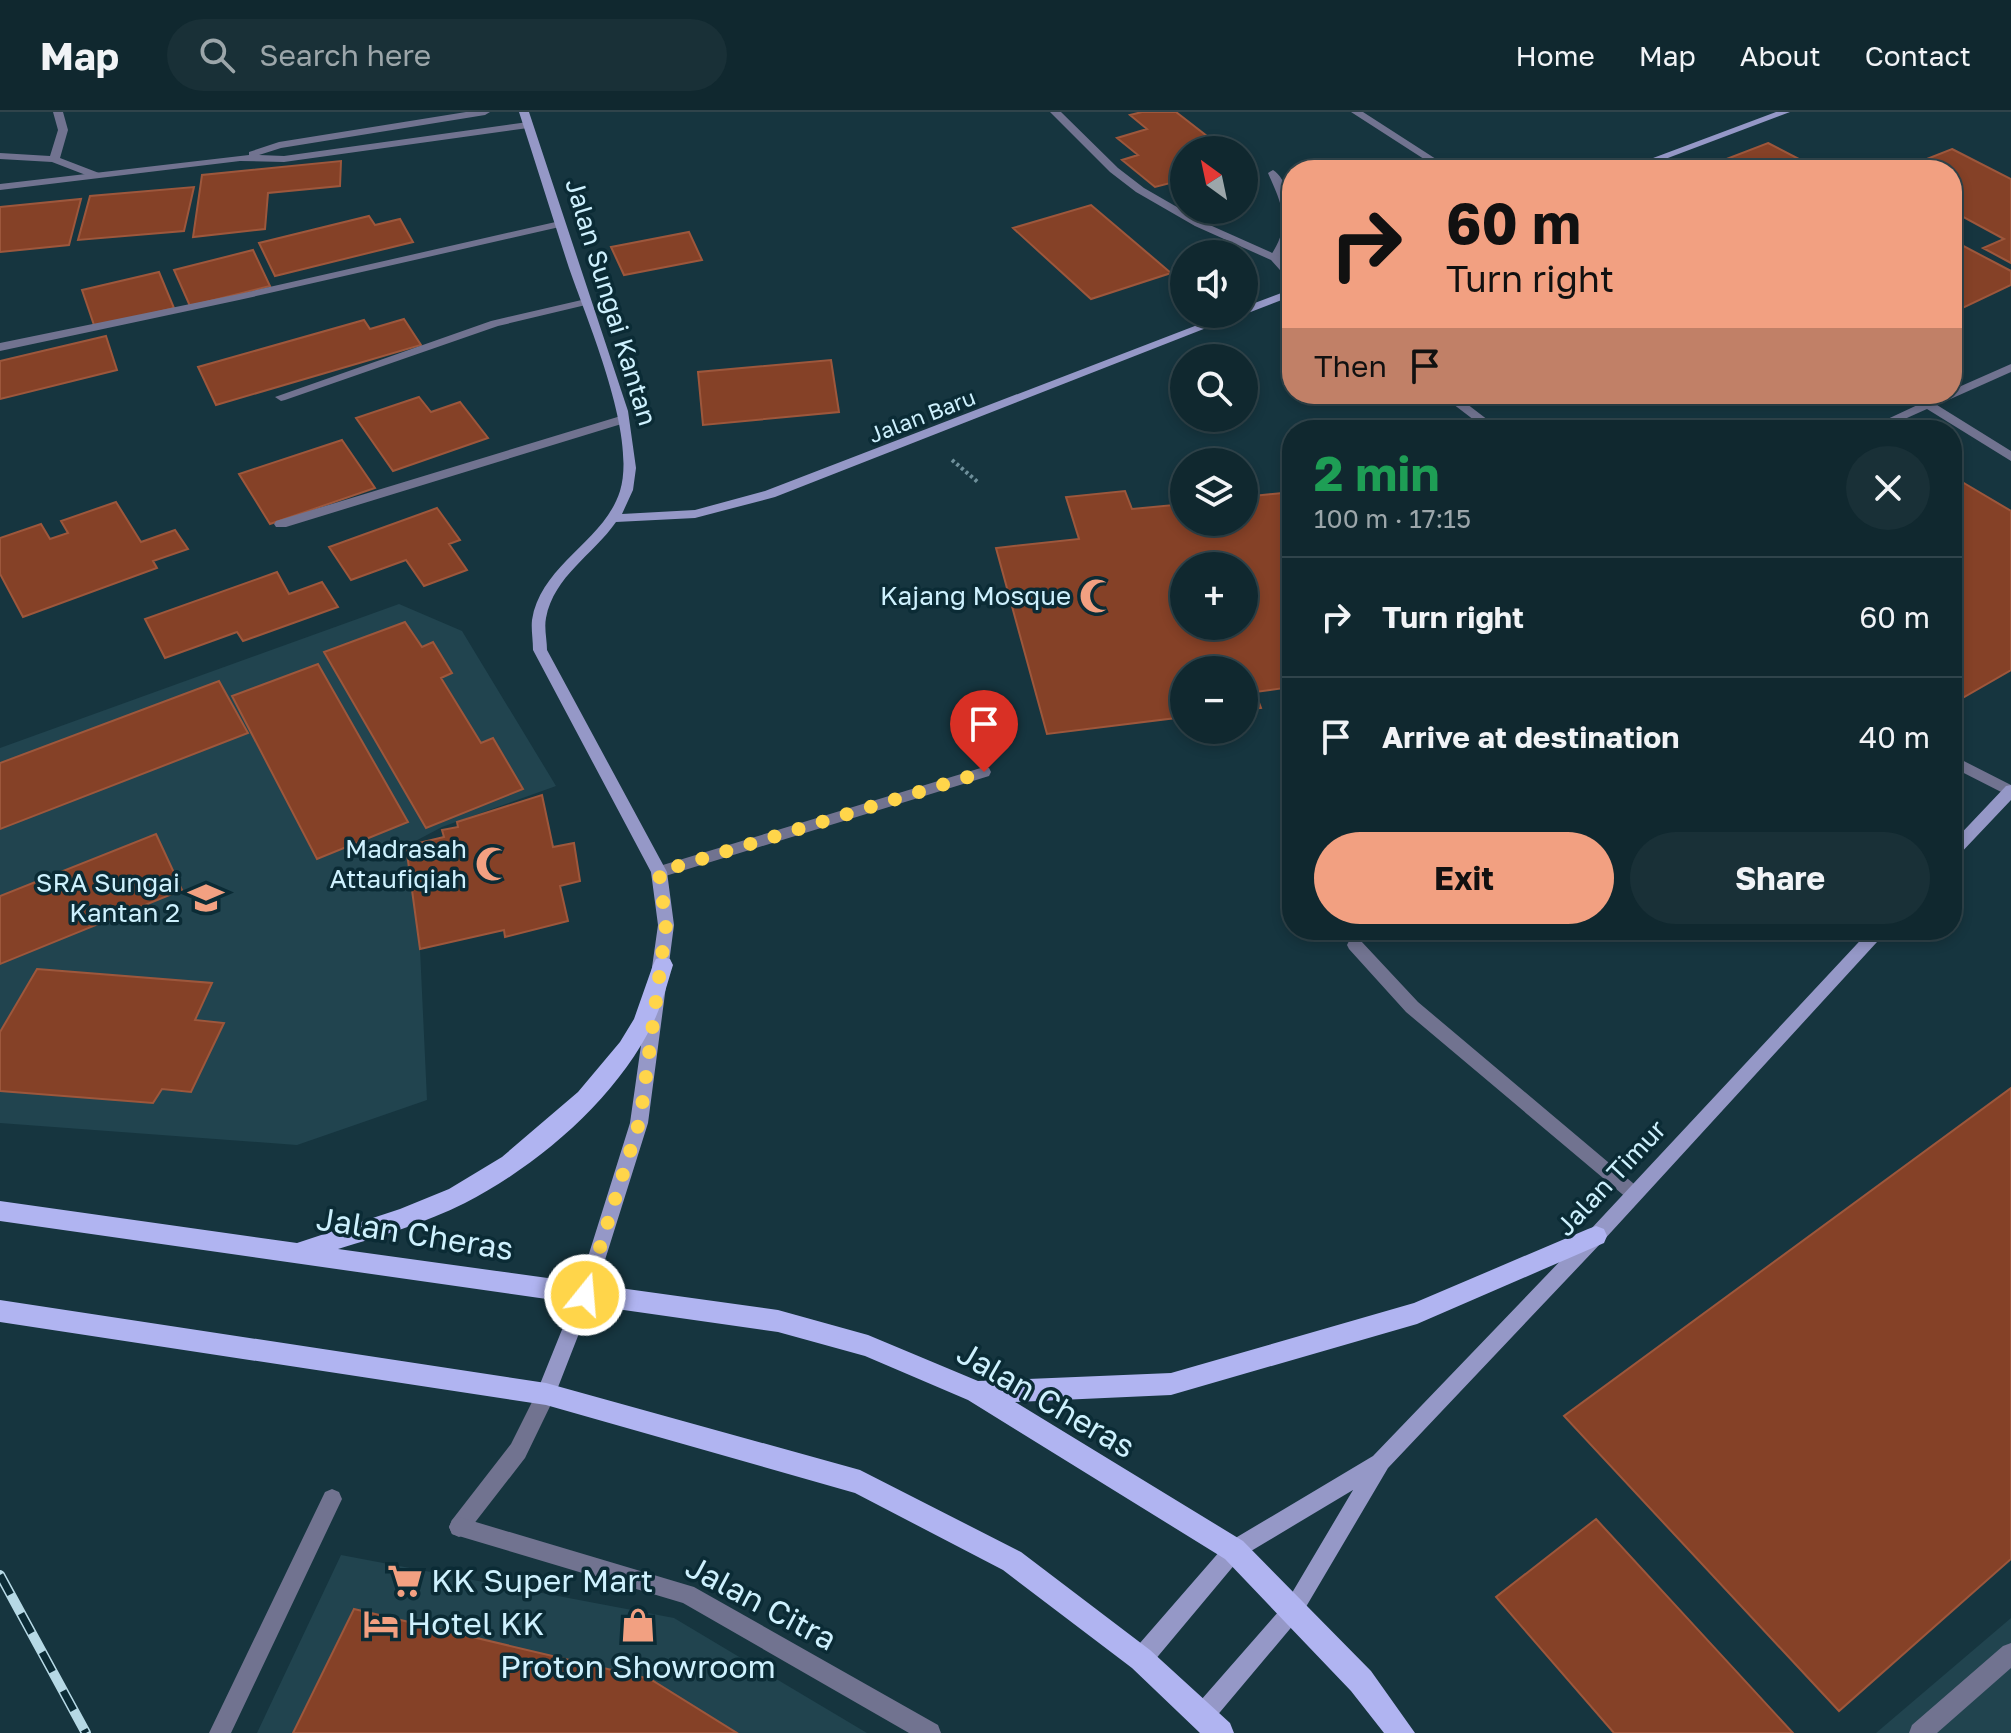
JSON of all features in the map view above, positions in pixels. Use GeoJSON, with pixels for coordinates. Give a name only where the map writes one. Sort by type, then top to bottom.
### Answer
{"type":"FeatureCollection","features":[{"type":"Feature","properties":{"kind":"main road"},"geometry":{"type":"LineString","coordinates":[[1653,160],[1785,112]]}},
{"type":"Feature","properties":{"kind":"main road","name":"Jalan Sungai Kantan"},"geometry":{"type":"LineString","coordinates":[[526,119],[624,419],[631,474],[626,494],[613,518],[560,574],[547,595],[539,620],[540,650],[659,872],[666,925],[663,965],[639,1123],[585,1295],[546,1394]]}},
{"type":"Feature","properties":{"kind":"main road"},"geometry":{"type":"LineString","coordinates":[[1258,305],[1282,296]]}},
{"type":"Feature","properties":{"kind":"main road","name":"Jalan Baru"},"geometry":{"type":"LineString","coordinates":[[613,518],[695,514],[770,494],[1200,328]]}},
{"type":"Feature","properties":{"kind":"main road"},"geometry":{"type":"LineString","coordinates":[[1962,842],[2010,791]]}},
{"type":"Feature","properties":{"kind":"main road","name":"Jalan Timur"},"geometry":{"type":"LineString","coordinates":[[1211,1724],[1293,1610],[1381,1461],[1596,1236],[1871,940]]}},
{"type":"Feature","properties":{"kind":"main road"},"geometry":{"type":"LineString","coordinates":[[299,1251],[391,1223],[457,1195],[516,1158],[569,1114],[620,1060],[645,1020],[663,965]]}},
{"type":"Feature","properties":{"kind":"main road","name":"Jalan Cheras"},"geometry":{"type":"LineString","coordinates":[[0,1211],[778,1321],[868,1346],[977,1392],[1234,1550],[1361,1681],[1401,1733]]}},
{"type":"Feature","properties":{"kind":"main road"},"geometry":{"type":"LineString","coordinates":[[977,1392],[1171,1384],[1417,1313],[1596,1236]]}},
{"type":"Feature","properties":{"kind":"main road"},"geometry":{"type":"LineString","coordinates":[[0,1311],[546,1394],[860,1482],[1012,1561],[1141,1659],[1211,1724]]}},
{"type":"Feature","properties":{"kind":"main road","name":"Jalan Timur"},"geometry":{"type":"LineString","coordinates":[[1141,1659],[1234,1550],[1381,1461]]}},
{"type":"Feature","properties":{"kind":"street"},"geometry":{"type":"LineString","coordinates":[[54,159],[63,130],[58,112]]}},
{"type":"Feature","properties":{"kind":"street"},"geometry":{"type":"LineString","coordinates":[[240,158],[279,145],[485,112]]}},
{"type":"Feature","properties":{"kind":"street"},"geometry":{"type":"LineString","coordinates":[[1055,112],[1114,170],[1140,190],[1199,224],[1275,258],[1282,266]]}},
{"type":"Feature","properties":{"kind":"street"},"geometry":{"type":"LineString","coordinates":[[1356,112],[1432,160]]}},
{"type":"Feature","properties":{"kind":"street"},"geometry":{"type":"LineString","coordinates":[[0,187],[240,158],[284,159],[526,119]]}},
{"type":"Feature","properties":{"kind":"street"},"geometry":{"type":"LineString","coordinates":[[0,156],[54,159],[95,175]]}},
{"type":"Feature","properties":{"kind":"street"},"geometry":{"type":"LineString","coordinates":[[1273,173],[1282,193]]}},
{"type":"Feature","properties":{"kind":"street"},"geometry":{"type":"LineString","coordinates":[[0,347],[239,297],[560,224]]}},
{"type":"Feature","properties":{"kind":"street"},"geometry":{"type":"LineString","coordinates":[[1275,258],[1282,246]]}},
{"type":"Feature","properties":{"kind":"street"},"geometry":{"type":"LineString","coordinates":[[281,397],[458,339],[495,323],[586,302]]}},
{"type":"Feature","properties":{"kind":"street"},"geometry":{"type":"LineString","coordinates":[[1962,390],[2011,368]]}},
{"type":"Feature","properties":{"kind":"street"},"geometry":{"type":"LineString","coordinates":[[1460,404],[1481,420]]}},
{"type":"Feature","properties":{"kind":"street"},"geometry":{"type":"LineString","coordinates":[[1892,420],[1928,404],[1953,420]]}},
{"type":"Feature","properties":{"kind":"street"},"geometry":{"type":"LineString","coordinates":[[281,524],[624,419]]}},
{"type":"Feature","properties":{"kind":"street"},"geometry":{"type":"LineString","coordinates":[[1962,426],[2011,457]]}},
{"type":"Feature","properties":{"kind":"street"},"geometry":{"type":"LineString","coordinates":[[1962,765],[2010,791]]}},
{"type":"Feature","properties":{"kind":"street"},"geometry":{"type":"LineString","coordinates":[[659,872],[984,772]]}},
{"type":"Feature","properties":{"kind":"street"},"geometry":{"type":"LineString","coordinates":[[1355,945],[1412,1007],[1634,1194]]}},
{"type":"Feature","properties":{"kind":"street","name":"Jalan Citra"},"geometry":{"type":"LineString","coordinates":[[546,1394],[518,1451],[459,1527],[687,1594],[930,1733]]}},
{"type":"Feature","properties":{"kind":"street"},"geometry":{"type":"LineString","coordinates":[[220,1733],[332,1499]]}},
{"type":"Feature","properties":{"kind":"street"},"geometry":{"type":"LineString","coordinates":[[1920,1733],[2011,1654]]}},
{"type":"Feature","properties":{"kind":"shaded area","name":"SRA Sungai Kantan 2"},"geometry":{"type":"Polygon","coordinates":[[[399,604],[462,631],[556,786],[442,827],[406,846],[420,949],[427,1100],[297,1145],[0,1123],[0,748],[399,604]]]}},
{"type":"Feature","properties":{"kind":"shaded area"},"geometry":{"type":"Polygon","coordinates":[[[341,1555],[674,1618],[867,1733],[257,1733],[341,1555]]]}},
{"type":"Feature","properties":{"kind":"shaded area"},"geometry":{"type":"Polygon","coordinates":[[[2011,1618],[2011,1733],[1876,1733],[2011,1618]]]}},
{"type":"Feature","properties":{"kind":"building"},"geometry":{"type":"Polygon","coordinates":[[[1176,112],[1207,136],[1170,136],[1170,183],[1155,187],[1122,160],[1138,155],[1117,138],[1147,129],[1130,115],[1176,112]]]}},
{"type":"Feature","properties":{"kind":"building"},"geometry":{"type":"Polygon","coordinates":[[[1768,143],[1801,160],[1724,160],[1768,143]]]}},
{"type":"Feature","properties":{"kind":"building"},"geometry":{"type":"Polygon","coordinates":[[[1952,149],[2011,179],[2011,263],[1983,248],[2004,239],[1962,216],[1962,160],[1924,160],[1952,149]]]}},
{"type":"Feature","properties":{"kind":"building"},"geometry":{"type":"Polygon","coordinates":[[[341,161],[340,186],[268,193],[265,229],[193,237],[202,175],[341,161]]]}},
{"type":"Feature","properties":{"kind":"building"},"geometry":{"type":"Polygon","coordinates":[[[194,187],[184,231],[78,240],[90,196],[194,187]]]}},
{"type":"Feature","properties":{"kind":"building"},"geometry":{"type":"Polygon","coordinates":[[[81,199],[69,245],[0,252],[0,207],[81,199]]]}},
{"type":"Feature","properties":{"kind":"building"},"geometry":{"type":"Polygon","coordinates":[[[1091,205],[1170,273],[1091,299],[1013,228],[1091,205]]]}},
{"type":"Feature","properties":{"kind":"building"},"geometry":{"type":"Polygon","coordinates":[[[369,216],[375,225],[400,219],[413,242],[275,276],[259,243],[369,216]]]}},
{"type":"Feature","properties":{"kind":"building"},"geometry":{"type":"Polygon","coordinates":[[[689,232],[702,260],[624,275],[611,247],[689,232]]]}},
{"type":"Feature","properties":{"kind":"building"},"geometry":{"type":"Polygon","coordinates":[[[1962,245],[2011,271],[2011,285],[1962,308],[1962,245]]]}},
{"type":"Feature","properties":{"kind":"building"},"geometry":{"type":"Polygon","coordinates":[[[253,250],[270,286],[190,306],[174,270],[253,250]]]}},
{"type":"Feature","properties":{"kind":"building"},"geometry":{"type":"Polygon","coordinates":[[[159,272],[174,308],[95,328],[82,290],[159,272]]]}},
{"type":"Feature","properties":{"kind":"building"},"geometry":{"type":"Polygon","coordinates":[[[404,319],[421,345],[216,405],[198,367],[364,320],[370,329],[404,319]]]}},
{"type":"Feature","properties":{"kind":"building"},"geometry":{"type":"Polygon","coordinates":[[[106,336],[117,370],[0,399],[0,361],[106,336]]]}},
{"type":"Feature","properties":{"kind":"building"},"geometry":{"type":"Polygon","coordinates":[[[831,360],[839,412],[703,425],[698,372],[831,360]]]}},
{"type":"Feature","properties":{"kind":"building"},"geometry":{"type":"Polygon","coordinates":[[[419,397],[431,412],[460,402],[488,438],[393,471],[356,418],[419,397]]]}},
{"type":"Feature","properties":{"kind":"building"},"geometry":{"type":"Polygon","coordinates":[[[342,440],[375,488],[270,524],[239,474],[342,440]]]}},
{"type":"Feature","properties":{"kind":"building"},"geometry":{"type":"Polygon","coordinates":[[[1962,482],[2011,511],[2011,670],[1962,698],[1962,482]]]}},
{"type":"Feature","properties":{"kind":"building","name":"Kajang Mosque"},"geometry":{"type":"Polygon","coordinates":[[[1125,491],[1132,509],[1170,505],[1170,536],[1258,536],[1258,496],[1282,493],[1282,688],[1258,692],[1258,656],[1170,656],[1170,719],[1047,734],[996,548],[1079,539],[1066,497],[1125,491]]]}},
{"type":"Feature","properties":{"kind":"building"},"geometry":{"type":"Polygon","coordinates":[[[116,502],[141,542],[175,530],[188,549],[153,561],[157,568],[23,617],[0,574],[0,538],[41,524],[50,539],[68,533],[61,521],[116,502]]]}},
{"type":"Feature","properties":{"kind":"building"},"geometry":{"type":"Polygon","coordinates":[[[437,508],[460,540],[449,544],[467,570],[424,586],[406,560],[351,580],[329,547],[437,508]]]}},
{"type":"Feature","properties":{"kind":"building"},"geometry":{"type":"Polygon","coordinates":[[[277,572],[289,594],[322,582],[338,607],[243,641],[237,632],[165,658],[145,619],[277,572]]]}},
{"type":"Feature","properties":{"kind":"building"},"geometry":{"type":"Polygon","coordinates":[[[405,622],[422,647],[433,642],[452,673],[441,678],[481,743],[493,738],[523,789],[426,828],[324,652],[405,622]]]}},
{"type":"Feature","properties":{"kind":"building"},"geometry":{"type":"Polygon","coordinates":[[[318,664],[408,822],[317,859],[232,696],[318,664]]]}},
{"type":"Feature","properties":{"kind":"building"},"geometry":{"type":"Polygon","coordinates":[[[219,681],[248,733],[0,829],[0,763],[219,681]]]}},
{"type":"Feature","properties":{"kind":"building","name":"Madrasah Attaufiqiah"},"geometry":{"type":"Polygon","coordinates":[[[542,795],[553,847],[574,843],[580,881],[560,886],[568,921],[505,937],[504,930],[420,949],[406,846],[444,837],[442,830],[458,827],[457,822],[542,795]]]}},
{"type":"Feature","properties":{"kind":"building"},"geometry":{"type":"Polygon","coordinates":[[[156,834],[182,890],[0,964],[0,896],[156,834]]]}},
{"type":"Feature","properties":{"kind":"building"},"geometry":{"type":"Polygon","coordinates":[[[37,969],[212,983],[195,1020],[224,1023],[191,1092],[162,1089],[153,1103],[0,1091],[0,1032],[37,969]]]}},
{"type":"Feature","properties":{"kind":"building"},"geometry":{"type":"Polygon","coordinates":[[[2011,1088],[2011,1559],[1839,1711],[1564,1416],[2011,1088]]]}},
{"type":"Feature","properties":{"kind":"building"},"geometry":{"type":"Polygon","coordinates":[[[1596,1519],[1793,1733],[1614,1733],[1496,1597],[1596,1519]]]}},
{"type":"Feature","properties":{"kind":"building"},"geometry":{"type":"Polygon","coordinates":[[[354,1609],[650,1679],[737,1733],[293,1733],[354,1609]]]}},
{"type":"Feature","properties":{"kind":"railway"},"geometry":{"type":"LineString","coordinates":[[0,1575],[86,1733]]}},
{"type":"Feature","properties":{"kind":"place","name":"Kajang Mosque"},"geometry":{"type":"Point","coordinates":[1097,596]}},
{"type":"Feature","properties":{"kind":"place","name":"Madrasah Attaufiqiah"},"geometry":{"type":"Point","coordinates":[493,864]}},
{"type":"Feature","properties":{"kind":"place","name":"SRA Sungai Kantan 2"},"geometry":{"type":"Point","coordinates":[206,898]}},
{"type":"Feature","properties":{"kind":"place","name":"KK Super Mart"},"geometry":{"type":"Point","coordinates":[405,1581]}},
{"type":"Feature","properties":{"kind":"place","name":"Hotel KK"},"geometry":{"type":"Point","coordinates":[381,1624]}},
{"type":"Feature","properties":{"kind":"place","name":"Proton Showroom"},"geometry":{"type":"Point","coordinates":[638,1625]}},
{"type":"Feature","properties":{"kind":"route"},"geometry":{"type":"LineString","coordinates":[[585,1295],[639,1123],[663,965],[666,925],[659,872],[984,772]]}}]}
